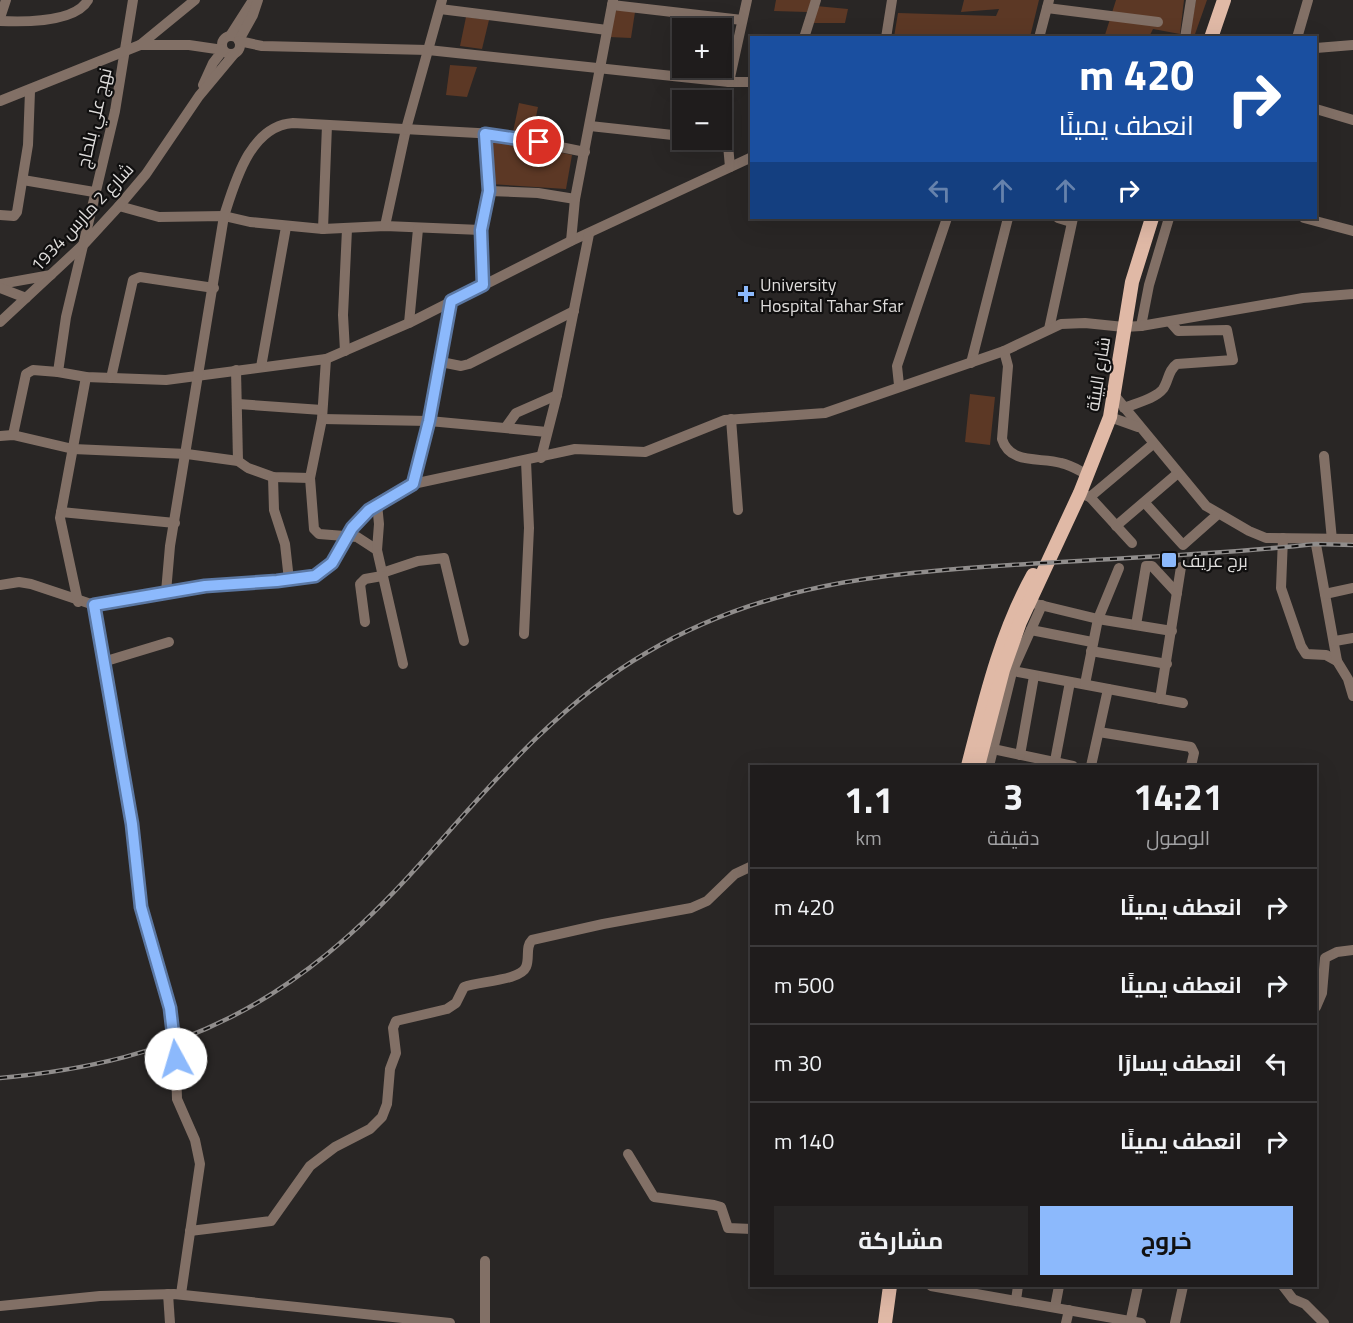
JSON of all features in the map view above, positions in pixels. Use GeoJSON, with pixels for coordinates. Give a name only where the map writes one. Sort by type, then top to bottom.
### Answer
{"type":"FeatureCollection","features":[{"type":"Feature","properties":{"kind":"main road"},"geometry":{"type":"LineString","coordinates":[[1210,33],[1224,0]]}},
{"type":"Feature","properties":{"kind":"main road","name":"شارع البيئة"},"geometry":{"type":"LineString","coordinates":[[978,765],[1017,606],[1085,495],[1088,475],[1110,417],[1132,282],[1152,219]]}},
{"type":"Feature","properties":{"kind":"main road","name":"شارع البيئة"},"geometry":{"type":"LineString","coordinates":[[968,765],[1003,670],[1036,604],[1062,530]]}},
{"type":"Feature","properties":{"kind":"main road"},"geometry":{"type":"LineString","coordinates":[[877,1323],[882,1287]]}},
{"type":"Feature","properties":{"kind":"main road"},"geometry":{"type":"LineString","coordinates":[[885,1323],[890,1287]]}},
{"type":"Feature","properties":{"kind":"street"},"geometry":{"type":"LineString","coordinates":[[6,0],[0,19],[19,22],[68,14],[82,8],[88,0]]}},
{"type":"Feature","properties":{"kind":"street","name":"نهج علي بلحاج"},"geometry":{"type":"LineString","coordinates":[[58,372],[66,317],[85,243],[94,192],[116,111],[133,0]]}},
{"type":"Feature","properties":{"kind":"street"},"geometry":{"type":"LineString","coordinates":[[0,101],[30,91],[140,45],[195,0]]}},
{"type":"Feature","properties":{"kind":"street","name":"شارع 2 مارس 1934"},"geometry":{"type":"LineString","coordinates":[[0,322],[85,243],[146,174],[199,96],[213,63],[233,44],[256,0]]}},
{"type":"Feature","properties":{"kind":"street"},"geometry":{"type":"LineString","coordinates":[[729,82],[747,0]]}},
{"type":"Feature","properties":{"kind":"street"},"geometry":{"type":"LineString","coordinates":[[805,36],[816,0]]}},
{"type":"Feature","properties":{"kind":"street"},"geometry":{"type":"LineString","coordinates":[[886,36],[892,0]]}},
{"type":"Feature","properties":{"kind":"street"},"geometry":{"type":"LineString","coordinates":[[1185,36],[1191,0]]}},
{"type":"Feature","properties":{"kind":"street"},"geometry":{"type":"LineString","coordinates":[[1298,36],[1308,0]]}},
{"type":"Feature","properties":{"kind":"street"},"geometry":{"type":"LineString","coordinates":[[571,241],[575,199],[602,69],[613,2],[742,20]]}},
{"type":"Feature","properties":{"kind":"street"},"geometry":{"type":"LineString","coordinates":[[1040,36],[1048,4],[1158,22]]}},
{"type":"Feature","properties":{"kind":"street"},"geometry":{"type":"LineString","coordinates":[[385,226],[406,129],[441,5],[607,30]]}},
{"type":"Feature","properties":{"kind":"street"},"geometry":{"type":"LineString","coordinates":[[140,45],[233,44],[429,50],[729,82],[750,82]]}},
{"type":"Feature","properties":{"kind":"street"},"geometry":{"type":"LineString","coordinates":[[1317,48],[1353,45]]}},
{"type":"Feature","properties":{"kind":"street"},"geometry":{"type":"LineString","coordinates":[[0,215],[16,215],[23,180],[30,91]]}},
{"type":"Feature","properties":{"kind":"street"},"geometry":{"type":"LineString","coordinates":[[1317,109],[1353,120]]}},
{"type":"Feature","properties":{"kind":"street"},"geometry":{"type":"LineString","coordinates":[[166,592],[175,523],[225,216],[241,170],[269,130],[284,124],[485,134],[585,152]]}},
{"type":"Feature","properties":{"kind":"street"},"geometry":{"type":"LineString","coordinates":[[323,229],[327,125]]}},
{"type":"Feature","properties":{"kind":"street"},"geometry":{"type":"LineString","coordinates":[[590,126],[672,135]]}},
{"type":"Feature","properties":{"kind":"street"},"geometry":{"type":"LineString","coordinates":[[483,285],[481,230],[489,191],[485,134]]}},
{"type":"Feature","properties":{"kind":"street"},"geometry":{"type":"LineString","coordinates":[[728,150],[730,167]]}},
{"type":"Feature","properties":{"kind":"street"},"geometry":{"type":"LineString","coordinates":[[13,435],[26,374],[33,370],[86,377],[166,380],[326,358],[410,323],[571,241],[750,158]]}},
{"type":"Feature","properties":{"kind":"street"},"geometry":{"type":"LineString","coordinates":[[23,180],[94,192]]}},
{"type":"Feature","properties":{"kind":"street"},"geometry":{"type":"LineString","coordinates":[[489,191],[538,193],[575,199]]}},
{"type":"Feature","properties":{"kind":"street"},"geometry":{"type":"LineString","coordinates":[[119,206],[159,217],[225,216],[250,222],[323,229],[385,226],[481,230]]}},
{"type":"Feature","properties":{"kind":"street"},"geometry":{"type":"LineString","coordinates":[[899,386],[897,366],[947,219]]}},
{"type":"Feature","properties":{"kind":"street"},"geometry":{"type":"LineString","coordinates":[[971,363],[1008,219]]}},
{"type":"Feature","properties":{"kind":"street"},"geometry":{"type":"LineString","coordinates":[[1141,326],[1149,285],[1169,219]]}},
{"type":"Feature","properties":{"kind":"street"},"geometry":{"type":"LineString","coordinates":[[1308,219],[1353,231]]}},
{"type":"Feature","properties":{"kind":"street"},"geometry":{"type":"LineString","coordinates":[[1049,329],[1072,220]]}},
{"type":"Feature","properties":{"kind":"street"},"geometry":{"type":"LineString","coordinates":[[261,366],[286,226]]}},
{"type":"Feature","properties":{"kind":"street"},"geometry":{"type":"LineString","coordinates":[[345,351],[343,315],[347,228]]}},
{"type":"Feature","properties":{"kind":"street"},"geometry":{"type":"LineString","coordinates":[[410,323],[418,229]]}},
{"type":"Feature","properties":{"kind":"street"},"geometry":{"type":"LineString","coordinates":[[541,458],[557,395],[589,234]]}},
{"type":"Feature","properties":{"kind":"street"},"geometry":{"type":"LineString","coordinates":[[0,286],[51,274]]}},
{"type":"Feature","properties":{"kind":"street"},"geometry":{"type":"LineString","coordinates":[[111,378],[133,280],[140,277],[214,288]]}},
{"type":"Feature","properties":{"kind":"street"},"geometry":{"type":"LineString","coordinates":[[0,286],[26,298]]}},
{"type":"Feature","properties":{"kind":"street"},"geometry":{"type":"LineString","coordinates":[[0,585],[20,582],[31,584],[78,602],[94,605],[205,586],[315,576],[325,570],[337,557],[358,521],[377,504],[413,484],[575,449],[645,452],[707,426],[731,419],[814,416],[1004,351],[1061,324],[1085,322],[1124,327],[1171,323],[1303,298],[1353,294]]}},
{"type":"Feature","properties":{"kind":"street"},"geometry":{"type":"LineString","coordinates":[[413,484],[429,421],[451,301]]}},
{"type":"Feature","properties":{"kind":"street"},"geometry":{"type":"LineString","coordinates":[[441,362],[461,366],[469,364],[574,311]]}},
{"type":"Feature","properties":{"kind":"street"},"geometry":{"type":"LineString","coordinates":[[1124,408],[1162,391],[1172,367],[1177,364],[1233,360],[1227,330],[1178,331],[1171,323]]}},
{"type":"Feature","properties":{"kind":"street"},"geometry":{"type":"LineString","coordinates":[[1004,351],[1008,366],[1002,439],[1004,447],[1019,457],[1062,463],[1088,475]]}},
{"type":"Feature","properties":{"kind":"street"},"geometry":{"type":"LineString","coordinates":[[326,358],[322,415],[310,478],[316,532],[348,535],[366,542],[377,550]]}},
{"type":"Feature","properties":{"kind":"street"},"geometry":{"type":"LineString","coordinates":[[236,370],[238,461]]}},
{"type":"Feature","properties":{"kind":"street"},"geometry":{"type":"LineString","coordinates":[[78,602],[61,525],[61,512],[86,377]]}},
{"type":"Feature","properties":{"kind":"street"},"geometry":{"type":"LineString","coordinates":[[506,427],[516,413],[557,395]]}},
{"type":"Feature","properties":{"kind":"street"},"geometry":{"type":"LineString","coordinates":[[1115,396],[1138,427],[1206,506],[1218,514],[1258,536],[1353,539]]}},
{"type":"Feature","properties":{"kind":"street"},"geometry":{"type":"LineString","coordinates":[[238,404],[322,415],[429,421],[547,432]]}},
{"type":"Feature","properties":{"kind":"street"},"geometry":{"type":"LineString","coordinates":[[1110,417],[1138,427]]}},
{"type":"Feature","properties":{"kind":"street"},"geometry":{"type":"LineString","coordinates":[[731,419],[738,510]]}},
{"type":"Feature","properties":{"kind":"street"},"geometry":{"type":"LineString","coordinates":[[0,436],[13,435],[74,449],[187,454],[238,461],[248,468],[273,477],[310,478]]}},
{"type":"Feature","properties":{"kind":"street"},"geometry":{"type":"LineString","coordinates":[[1132,543],[1085,495],[1153,444]]}},
{"type":"Feature","properties":{"kind":"street"},"geometry":{"type":"LineString","coordinates":[[1324,456],[1332,540]]}},
{"type":"Feature","properties":{"kind":"street"},"geometry":{"type":"LineString","coordinates":[[524,634],[529,528],[526,461]]}},
{"type":"Feature","properties":{"kind":"street"},"geometry":{"type":"LineString","coordinates":[[1116,526],[1178,473]]}},
{"type":"Feature","properties":{"kind":"street"},"geometry":{"type":"LineString","coordinates":[[273,477],[274,510],[285,544],[289,580]]}},
{"type":"Feature","properties":{"kind":"street"},"geometry":{"type":"LineString","coordinates":[[1145,503],[1182,545],[1218,514]]}},
{"type":"Feature","properties":{"kind":"street"},"geometry":{"type":"LineString","coordinates":[[377,504],[379,524],[377,550],[403,664]]}},
{"type":"Feature","properties":{"kind":"street"},"geometry":{"type":"LineString","coordinates":[[61,512],[175,523]]}},
{"type":"Feature","properties":{"kind":"street"},"geometry":{"type":"LineString","coordinates":[[1283,538],[1281,588],[1301,646],[1306,654],[1326,655],[1337,661]]}},
{"type":"Feature","properties":{"kind":"street"},"geometry":{"type":"LineString","coordinates":[[1315,539],[1337,661],[1348,679],[1353,696]]}},
{"type":"Feature","properties":{"kind":"street"},"geometry":{"type":"LineString","coordinates":[[365,622],[360,584],[365,579],[418,561],[444,558],[464,641]]}},
{"type":"Feature","properties":{"kind":"street"},"geometry":{"type":"LineString","coordinates":[[1136,625],[1146,566],[1152,566],[1177,593]]}},
{"type":"Feature","properties":{"kind":"street"},"geometry":{"type":"LineString","coordinates":[[1160,699],[1181,567]]}},
{"type":"Feature","properties":{"kind":"street"},"geometry":{"type":"LineString","coordinates":[[1085,684],[1098,619],[1119,568]]}},
{"type":"Feature","properties":{"kind":"street"},"geometry":{"type":"LineString","coordinates":[[1325,594],[1353,588]]}},
{"type":"Feature","properties":{"kind":"street"},"geometry":{"type":"LineString","coordinates":[[988,765],[993,749],[1003,670],[1031,630],[1036,604],[1098,619],[1172,631]]}},
{"type":"Feature","properties":{"kind":"street"},"geometry":{"type":"LineString","coordinates":[[94,605],[132,824],[141,907],[170,1008],[177,1099],[195,1140],[200,1164],[181,1294]]}},
{"type":"Feature","properties":{"kind":"street"},"geometry":{"type":"LineString","coordinates":[[1031,630],[1167,664]]}},
{"type":"Feature","properties":{"kind":"street"},"geometry":{"type":"LineString","coordinates":[[1335,641],[1353,638]]}},
{"type":"Feature","properties":{"kind":"street"},"geometry":{"type":"LineString","coordinates":[[103,662],[170,642]]}},
{"type":"Feature","properties":{"kind":"street"},"geometry":{"type":"LineString","coordinates":[[1003,670],[1183,703]]}},
{"type":"Feature","properties":{"kind":"street"},"geometry":{"type":"LineString","coordinates":[[1020,755],[1034,676]]}},
{"type":"Feature","properties":{"kind":"street"},"geometry":{"type":"LineString","coordinates":[[993,749],[1054,765],[1070,682]]}},
{"type":"Feature","properties":{"kind":"street"},"geometry":{"type":"LineString","coordinates":[[1091,765],[1108,689]]}},
{"type":"Feature","properties":{"kind":"street"},"geometry":{"type":"LineString","coordinates":[[1099,732],[1191,747],[1194,753],[1191,765]]}},
{"type":"Feature","properties":{"kind":"street"},"geometry":{"type":"LineString","coordinates":[[190,1231],[271,1221],[310,1166],[335,1147],[379,1121],[387,1104],[388,1077],[396,1053],[393,1028],[396,1021],[447,1009],[456,1003],[464,987],[498,981],[522,971],[526,967],[529,944],[532,940],[691,908],[706,901],[735,874],[750,867]]}},
{"type":"Feature","properties":{"kind":"street"},"geometry":{"type":"LineString","coordinates":[[1317,1005],[1322,993],[1325,958],[1337,952],[1353,950]]}},
{"type":"Feature","properties":{"kind":"street"},"geometry":{"type":"LineString","coordinates":[[628,1154],[654,1197],[714,1205],[721,1208],[728,1228],[750,1229]]}},
{"type":"Feature","properties":{"kind":"street"},"geometry":{"type":"LineString","coordinates":[[485,1261],[485,1323]]}},
{"type":"Feature","properties":{"kind":"street"},"geometry":{"type":"LineString","coordinates":[[938,1287],[1134,1322],[1138,1287]]}},
{"type":"Feature","properties":{"kind":"street"},"geometry":{"type":"LineString","coordinates":[[1016,1300],[1018,1287]]}},
{"type":"Feature","properties":{"kind":"street"},"geometry":{"type":"LineString","coordinates":[[1055,1307],[1059,1287]]}},
{"type":"Feature","properties":{"kind":"street"},"geometry":{"type":"LineString","coordinates":[[1175,1323],[1179,1287]]}},
{"type":"Feature","properties":{"kind":"street"},"geometry":{"type":"LineString","coordinates":[[1284,1287],[1293,1299],[1305,1304],[1324,1323]]}},
{"type":"Feature","properties":{"kind":"street"},"geometry":{"type":"LineString","coordinates":[[168,1294],[170,1323]]}},
{"type":"Feature","properties":{"kind":"street"},"geometry":{"type":"LineString","coordinates":[[0,1306],[100,1296],[181,1294],[450,1323]]}},
{"type":"Feature","properties":{"kind":"street"},"geometry":{"type":"LineString","coordinates":[[1066,1323],[1069,1310]]}},
{"type":"Feature","properties":{"kind":"shaded area"},"geometry":{"type":"Polygon","coordinates":[[[776,0],[812,0],[807,12],[774,11],[776,0]]]}},
{"type":"Feature","properties":{"kind":"shaded area"},"geometry":{"type":"Polygon","coordinates":[[[964,0],[1039,0],[1030,36],[894,36],[898,13],[996,16],[999,9],[961,12],[964,0]]]}},
{"type":"Feature","properties":{"kind":"shaded area"},"geometry":{"type":"Polygon","coordinates":[[[1116,0],[1184,0],[1180,34],[1153,29],[1150,36],[1105,36],[1116,0]]]}},
{"type":"Feature","properties":{"kind":"shaded area"},"geometry":{"type":"Polygon","coordinates":[[[1196,0],[1207,0],[1194,36],[1189,36],[1196,0]]]}},
{"type":"Feature","properties":{"kind":"shaded area"},"geometry":{"type":"Polygon","coordinates":[[[816,6],[848,9],[845,23],[810,23],[816,6]]]}},
{"type":"Feature","properties":{"kind":"shaded area"},"geometry":{"type":"Polygon","coordinates":[[[617,10],[635,12],[631,38],[609,37],[613,14],[617,10]]]}},
{"type":"Feature","properties":{"kind":"shaded area"},"geometry":{"type":"Polygon","coordinates":[[[466,17],[489,20],[482,49],[460,46],[466,17]]]}},
{"type":"Feature","properties":{"kind":"shaded area"},"geometry":{"type":"Polygon","coordinates":[[[450,65],[477,67],[467,97],[446,95],[450,65]]]}},
{"type":"Feature","properties":{"kind":"shaded area"},"geometry":{"type":"Polygon","coordinates":[[[519,103],[538,107],[532,136],[513,132],[519,103]]]}},
{"type":"Feature","properties":{"kind":"shaded area"},"geometry":{"type":"Polygon","coordinates":[[[487,137],[572,155],[566,189],[490,184],[487,137]]]}},
{"type":"Feature","properties":{"kind":"shaded area"},"geometry":{"type":"Polygon","coordinates":[[[970,394],[995,397],[990,445],[965,442],[970,394]]]}},
{"type":"Feature","properties":{"kind":"railway"},"geometry":{"type":"LineString","coordinates":[[0,1078],[66,1070],[125,1057],[181,1039],[232,1016],[281,988],[327,954],[373,913],[524,750],[582,698],[613,674],[646,653],[690,630],[734,611],[823,586],[915,573],[1316,544],[1353,545]]}},
{"type":"Feature","properties":{"kind":"place","name":"University Hospital Tahar Sfar"},"geometry":{"type":"Point","coordinates":[746,294]}},
{"type":"Feature","properties":{"kind":"place","name":"برج عريف"},"geometry":{"type":"Point","coordinates":[1169,560]}},
{"type":"Feature","properties":{"kind":"route"},"geometry":{"type":"LineString","coordinates":[[176,1059],[172,1044],[173,1027],[170,1008],[141,907],[132,824],[94,605],[205,586],[315,576],[325,570],[337,557],[352,528],[369,510],[413,484],[429,421],[451,301],[483,285],[481,230],[489,191],[485,134],[539,142]]}}]}
